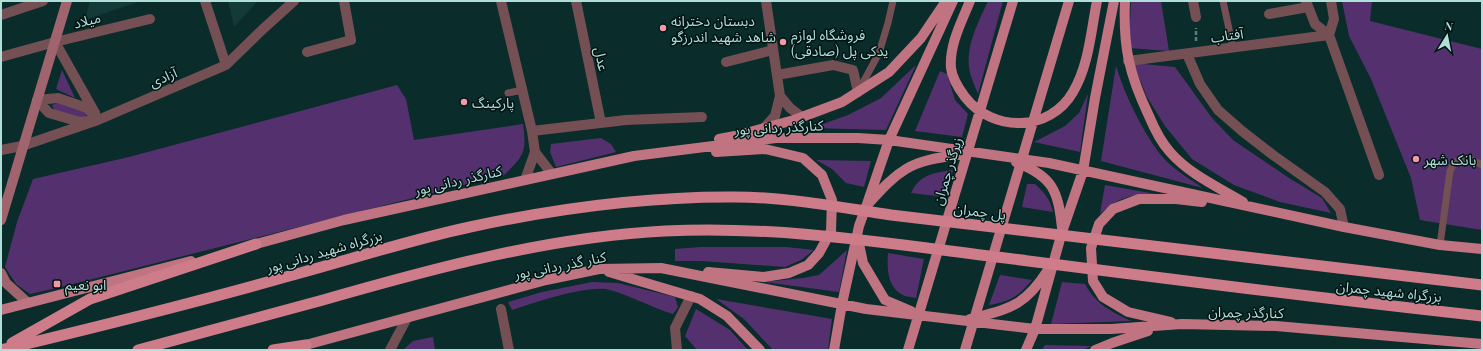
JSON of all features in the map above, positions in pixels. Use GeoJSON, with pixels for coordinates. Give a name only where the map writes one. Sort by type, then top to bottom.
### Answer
{"type":"FeatureCollection","features":[{"type":"Feature","properties":{"kind":"highway","name":"پل چمران"},"geometry":{"type":"LineString","coordinates":[[658,200],[729,196],[799,201],[891,215],[1298,263]]}},
{"type":"Feature","properties":{"kind":"highway","name":"بزرگراه شهید ردانی پور"},"geometry":{"type":"LineString","coordinates":[[1,350],[158,312],[376,251],[469,227],[584,208],[658,200]]}},
{"type":"Feature","properties":{"kind":"highway","name":"بزرگراه شهید چمران"},"geometry":{"type":"LineString","coordinates":[[138,350],[384,282],[479,258],[553,244],[628,234],[664,231],[730,229],[812,235],[886,243],[1292,295],[1482,316]]}},
{"type":"Feature","properties":{"kind":"highway"},"geometry":{"type":"LineString","coordinates":[[1,350],[90,299],[256,244]]}},
{"type":"Feature","properties":{"kind":"highway","name":"بزرگراه شهید چمران"},"geometry":{"type":"LineString","coordinates":[[1298,263],[1482,285]]}},
{"type":"Feature","properties":{"kind":"highway"},"geometry":{"type":"LineString","coordinates":[[273,350],[306,345]]}},
{"type":"Feature","properties":{"kind":"main road"},"geometry":{"type":"LineString","coordinates":[[1,220],[22,146],[67,1]]}},
{"type":"Feature","properties":{"kind":"main road"},"geometry":{"type":"LineString","coordinates":[[634,156],[669,147],[735,136],[802,117],[842,102],[889,72],[921,38],[946,1]]}},
{"type":"Feature","properties":{"kind":"main road"},"geometry":{"type":"LineString","coordinates":[[834,350],[842,304],[858,235],[867,204],[889,140],[953,1]]}},
{"type":"Feature","properties":{"kind":"main road"},"geometry":{"type":"LineString","coordinates":[[970,1],[953,44],[951,68],[958,89],[971,105],[988,117],[1009,124],[1044,119],[1059,108],[1072,93],[1083,72],[1097,1]]}},
{"type":"Feature","properties":{"kind":"main road","name":"زیرگذر چمران"},"geometry":{"type":"LineString","coordinates":[[908,350],[1013,1]]}},
{"type":"Feature","properties":{"kind":"main road"},"geometry":{"type":"LineString","coordinates":[[965,350],[1069,1]]}},
{"type":"Feature","properties":{"kind":"main road"},"geometry":{"type":"LineString","coordinates":[[1026,350],[1035,329],[1062,232],[1083,170],[1114,1]]}},
{"type":"Feature","properties":{"kind":"main road"},"geometry":{"type":"LineString","coordinates":[[1125,1],[1124,27],[1128,61],[1137,92],[1153,126],[1170,152],[1190,170],[1249,206]]}},
{"type":"Feature","properties":{"kind":"main road","name":"کنارگذر ردانی پور"},"geometry":{"type":"LineString","coordinates":[[1,310],[344,220],[634,156],[776,138],[858,138],[889,140],[998,156]]}},
{"type":"Feature","properties":{"kind":"main road"},"geometry":{"type":"LineString","coordinates":[[634,156],[765,150],[802,158],[822,175],[832,200],[831,231],[820,253],[808,265],[788,273],[764,277],[661,268]]}},
{"type":"Feature","properties":{"kind":"main road"},"geometry":{"type":"LineString","coordinates":[[867,204],[892,179],[906,168],[930,160],[973,152]]}},
{"type":"Feature","properties":{"kind":"main road"},"geometry":{"type":"LineString","coordinates":[[998,156],[1083,170],[1344,227],[1440,245],[1482,249]]}},
{"type":"Feature","properties":{"kind":"main road"},"geometry":{"type":"LineString","coordinates":[[998,156],[1026,166],[1044,176],[1054,190],[1060,206],[1062,232]]}},
{"type":"Feature","properties":{"kind":"main road"},"geometry":{"type":"LineString","coordinates":[[1182,324],[1128,312],[1103,297],[1093,281],[1091,248],[1099,224],[1114,209],[1139,199],[1176,200],[1249,206]]}},
{"type":"Feature","properties":{"kind":"main road"},"geometry":{"type":"LineString","coordinates":[[858,235],[863,262],[885,300],[922,316]]}},
{"type":"Feature","properties":{"kind":"main road"},"geometry":{"type":"LineString","coordinates":[[962,321],[1006,310],[1023,301],[1038,286],[1054,262]]}},
{"type":"Feature","properties":{"kind":"main road","name":"کنار گذر ردانی پور"},"geometry":{"type":"LineString","coordinates":[[286,350],[546,280],[599,269],[661,268],[866,309],[922,316]]}},
{"type":"Feature","properties":{"kind":"main road"},"geometry":{"type":"LineString","coordinates":[[599,269],[700,299],[727,316],[760,350]]}},
{"type":"Feature","properties":{"kind":"main road"},"geometry":{"type":"LineString","coordinates":[[1,273],[6,283],[28,303]]}},
{"type":"Feature","properties":{"kind":"main road","name":"کنارگذر چمران"},"geometry":{"type":"LineString","coordinates":[[922,316],[1035,329],[1111,329],[1182,324],[1276,326],[1482,344]]}},
{"type":"Feature","properties":{"kind":"main road"},"geometry":{"type":"LineString","coordinates":[[1095,350],[1139,334],[1182,324]]}},
{"type":"Feature","properties":{"kind":"street"},"geometry":{"type":"LineString","coordinates":[[1,15],[17,5],[43,1]]}},
{"type":"Feature","properties":{"kind":"street"},"geometry":{"type":"LineString","coordinates":[[205,1],[226,65]]}},
{"type":"Feature","properties":{"kind":"street","name":"آزادی"},"geometry":{"type":"LineString","coordinates":[[1,150],[22,146],[98,120],[226,65],[294,1]]}},
{"type":"Feature","properties":{"kind":"street"},"geometry":{"type":"LineString","coordinates":[[307,52],[351,40],[344,1]]}},
{"type":"Feature","properties":{"kind":"street"},"geometry":{"type":"LineString","coordinates":[[501,1],[532,131],[535,152],[525,180]]}},
{"type":"Feature","properties":{"kind":"street","name":"عدل"},"geometry":{"type":"LineString","coordinates":[[576,1],[601,124]]}},
{"type":"Feature","properties":{"kind":"street"},"geometry":{"type":"LineString","coordinates":[[764,128],[775,116],[780,96],[766,1]]}},
{"type":"Feature","properties":{"kind":"street"},"geometry":{"type":"LineString","coordinates":[[1193,1],[1196,18]]}},
{"type":"Feature","properties":{"kind":"street"},"geometry":{"type":"LineString","coordinates":[[1329,35],[1334,19],[1331,1]]}},
{"type":"Feature","properties":{"kind":"street"},"geometry":{"type":"LineString","coordinates":[[1270,14],[1307,4],[1315,24],[1329,35],[1380,175]]}},
{"type":"Feature","properties":{"kind":"street","name":"میلاد"},"geometry":{"type":"LineString","coordinates":[[1,57],[150,19]]}},
{"type":"Feature","properties":{"kind":"street","name":"آفتاب"},"geometry":{"type":"LineString","coordinates":[[1128,61],[1329,35]]}},
{"type":"Feature","properties":{"kind":"street"},"geometry":{"type":"LineString","coordinates":[[55,42],[98,120]]}},
{"type":"Feature","properties":{"kind":"street"},"geometry":{"type":"LineString","coordinates":[[726,62],[773,50]]}},
{"type":"Feature","properties":{"kind":"street"},"geometry":{"type":"LineString","coordinates":[[1191,54],[1200,84],[1218,110],[1273,155],[1325,192],[1340,209],[1344,227]]}},
{"type":"Feature","properties":{"kind":"street"},"geometry":{"type":"LineString","coordinates":[[777,75],[833,65],[853,70],[858,92]]}},
{"type":"Feature","properties":{"kind":"street"},"geometry":{"type":"LineString","coordinates":[[780,96],[790,108],[802,117]]}},
{"type":"Feature","properties":{"kind":"street"},"geometry":{"type":"LineString","coordinates":[[37,100],[58,98],[87,108],[98,120]]}},
{"type":"Feature","properties":{"kind":"street"},"geometry":{"type":"LineString","coordinates":[[37,100],[48,113],[80,122],[98,120]]}},
{"type":"Feature","properties":{"kind":"street"},"geometry":{"type":"LineString","coordinates":[[532,131],[626,120],[702,117]]}},
{"type":"Feature","properties":{"kind":"street"},"geometry":{"type":"LineString","coordinates":[[535,152],[552,174]]}},
{"type":"Feature","properties":{"kind":"street"},"geometry":{"type":"LineString","coordinates":[[677,350],[675,328],[691,296]]}},
{"type":"Feature","properties":{"kind":"street"},"geometry":{"type":"LineString","coordinates":[[501,309],[509,350]]}},
{"type":"Feature","properties":{"kind":"street"},"geometry":{"type":"LineString","coordinates":[[390,350],[407,318]]}},
{"type":"Feature","properties":{"kind":"lane"},"geometry":{"type":"LineString","coordinates":[[858,92],[879,53],[893,1]]}},
{"type":"Feature","properties":{"kind":"lane"},"geometry":{"type":"LineString","coordinates":[[1224,1],[1233,48]]}},
{"type":"Feature","properties":{"kind":"lane"},"geometry":{"type":"LineString","coordinates":[[508,93],[522,90]]}},
{"type":"Feature","properties":{"kind":"lane"},"geometry":{"type":"LineString","coordinates":[[1440,245],[1450,171],[1452,166],[1458,160],[1464,158],[1482,165]]}},
{"type":"Feature","properties":{"kind":"path"},"geometry":{"type":"LineString","coordinates":[[1191,54],[1196,18]]}},
{"type":"Feature","properties":{"kind":"shaded area"},"geometry":{"type":"Polygon","coordinates":[[[90,1],[141,1],[85,20],[90,1]]]}},
{"type":"Feature","properties":{"kind":"shaded area"},"geometry":{"type":"Polygon","coordinates":[[[228,1],[258,1],[234,27],[228,1]]]}},
{"type":"Feature","properties":{"kind":"shaded area"},"geometry":{"type":"Polygon","coordinates":[[[988,1],[1003,1],[978,94],[970,73],[969,54],[973,36],[988,1]]]}},
{"type":"Feature","properties":{"kind":"shaded area"},"geometry":{"type":"Polygon","coordinates":[[[1131,1],[1161,1],[1169,51],[1129,48],[1131,1]]]}},
{"type":"Feature","properties":{"kind":"shaded area"},"geometry":{"type":"Polygon","coordinates":[[[1342,1],[1372,1],[1370,21],[1482,49],[1482,230],[1420,220],[1411,178],[1371,79],[1349,36],[1342,1]]]}},
{"type":"Feature","properties":{"kind":"shaded area"},"geometry":{"type":"Polygon","coordinates":[[[1133,63],[1175,67],[1212,118],[1233,140],[1289,178],[1322,198],[1331,213],[1280,202],[1234,185],[1192,159],[1165,126],[1147,97],[1133,63]]]}},
{"type":"Feature","properties":{"kind":"shaded area"},"geometry":{"type":"Polygon","coordinates":[[[916,65],[886,130],[812,128],[848,115],[881,98],[916,65]]]}},
{"type":"Feature","properties":{"kind":"shaded area"},"geometry":{"type":"Polygon","coordinates":[[[1116,66],[1134,112],[1146,134],[1160,154],[1169,164],[1203,188],[1101,161],[1116,66]]]}},
{"type":"Feature","properties":{"kind":"shaded area"},"geometry":{"type":"Polygon","coordinates":[[[62,70],[75,98],[56,89],[62,70]]]}},
{"type":"Feature","properties":{"kind":"shaded area"},"geometry":{"type":"Polygon","coordinates":[[[940,71],[947,74],[955,100],[968,114],[962,137],[915,131],[940,71]]]}},
{"type":"Feature","properties":{"kind":"shaded area"},"geometry":{"type":"Polygon","coordinates":[[[397,85],[406,99],[414,140],[523,124],[525,141],[520,158],[504,175],[30,294],[16,284],[5,267],[17,222],[33,179],[129,157],[397,85]]]}},
{"type":"Feature","properties":{"kind":"shaded area"},"geometry":{"type":"Polygon","coordinates":[[[1088,94],[1080,152],[1034,142],[1065,126],[1079,113],[1088,94]]]}},
{"type":"Feature","properties":{"kind":"shaded area"},"geometry":{"type":"Polygon","coordinates":[[[58,103],[84,112],[87,117],[79,118],[54,110],[52,105],[58,103]]]}},
{"type":"Feature","properties":{"kind":"shaded area"},"geometry":{"type":"Polygon","coordinates":[[[601,138],[611,144],[616,152],[556,167],[550,152],[551,144],[601,138]]]}},
{"type":"Feature","properties":{"kind":"shaded area"},"geometry":{"type":"Polygon","coordinates":[[[816,160],[871,161],[864,187],[846,183],[832,169],[816,160]]]}},
{"type":"Feature","properties":{"kind":"shaded area"},"geometry":{"type":"Polygon","coordinates":[[[953,170],[945,197],[911,193],[923,178],[953,170]]]}},
{"type":"Feature","properties":{"kind":"shaded area"},"geometry":{"type":"Polygon","coordinates":[[[1027,184],[1035,184],[1041,190],[1052,207],[1053,212],[1022,207],[1027,184]]]}},
{"type":"Feature","properties":{"kind":"shaded area"},"geometry":{"type":"Polygon","coordinates":[[[1105,185],[1156,194],[1132,196],[1119,200],[1100,214],[1105,185]]]}},
{"type":"Feature","properties":{"kind":"shaded area"},"geometry":{"type":"Polygon","coordinates":[[[700,247],[786,247],[814,250],[801,260],[785,267],[701,261],[675,261],[675,249],[700,247]]]}},
{"type":"Feature","properties":{"kind":"shaded area"},"geometry":{"type":"Polygon","coordinates":[[[847,250],[839,292],[764,282],[819,275],[847,250]]]}},
{"type":"Feature","properties":{"kind":"shaded area"},"geometry":{"type":"Polygon","coordinates":[[[888,253],[924,259],[916,298],[903,295],[893,286],[890,281],[888,270],[888,253]]]}},
{"type":"Feature","properties":{"kind":"shaded area"},"geometry":{"type":"Polygon","coordinates":[[[1000,275],[1032,280],[1014,297],[1003,302],[989,305],[1000,275]]]}},
{"type":"Feature","properties":{"kind":"shaded area"},"geometry":{"type":"Polygon","coordinates":[[[592,282],[618,283],[675,297],[678,307],[673,314],[610,290],[600,289],[561,295],[512,310],[508,302],[542,292],[592,282]]]}},
{"type":"Feature","properties":{"kind":"shaded area"},"geometry":{"type":"Polygon","coordinates":[[[1062,282],[1085,284],[1094,297],[1105,307],[1131,321],[1051,324],[1062,282]]]}},
{"type":"Feature","properties":{"kind":"shaded area"},"geometry":{"type":"Polygon","coordinates":[[[716,299],[832,319],[828,350],[773,350],[744,319],[716,299]]]}},
{"type":"Feature","properties":{"kind":"shaded area"},"geometry":{"type":"Polygon","coordinates":[[[696,309],[730,330],[748,350],[697,350],[685,336],[696,309]]]}},
{"type":"Feature","properties":{"kind":"shaded area"},"geometry":{"type":"Polygon","coordinates":[[[433,337],[435,350],[403,350],[413,341],[433,337]]]}},
{"type":"Feature","properties":{"kind":"shaded area"},"geometry":{"type":"Polygon","coordinates":[[[1045,345],[1091,346],[1083,350],[1042,350],[1045,345]]]}},
{"type":"Feature","properties":{"kind":"place","name":"دبستان دخترانه شاهد شهید اندرزگو"},"geometry":{"type":"Point","coordinates":[663,28]}},
{"type":"Feature","properties":{"kind":"place","name":"فروشگاه لوازم یدکی پل (صادقی)"},"geometry":{"type":"Point","coordinates":[783,42]}},
{"type":"Feature","properties":{"kind":"place","name":"پارکینگ"},"geometry":{"type":"Point","coordinates":[464,102]}},
{"type":"Feature","properties":{"kind":"place","name":"بانک شهر"},"geometry":{"type":"Point","coordinates":[1416,159]}},
{"type":"Feature","properties":{"kind":"place","name":"ابو نعیم"},"geometry":{"type":"Point","coordinates":[57,284]}}]}
